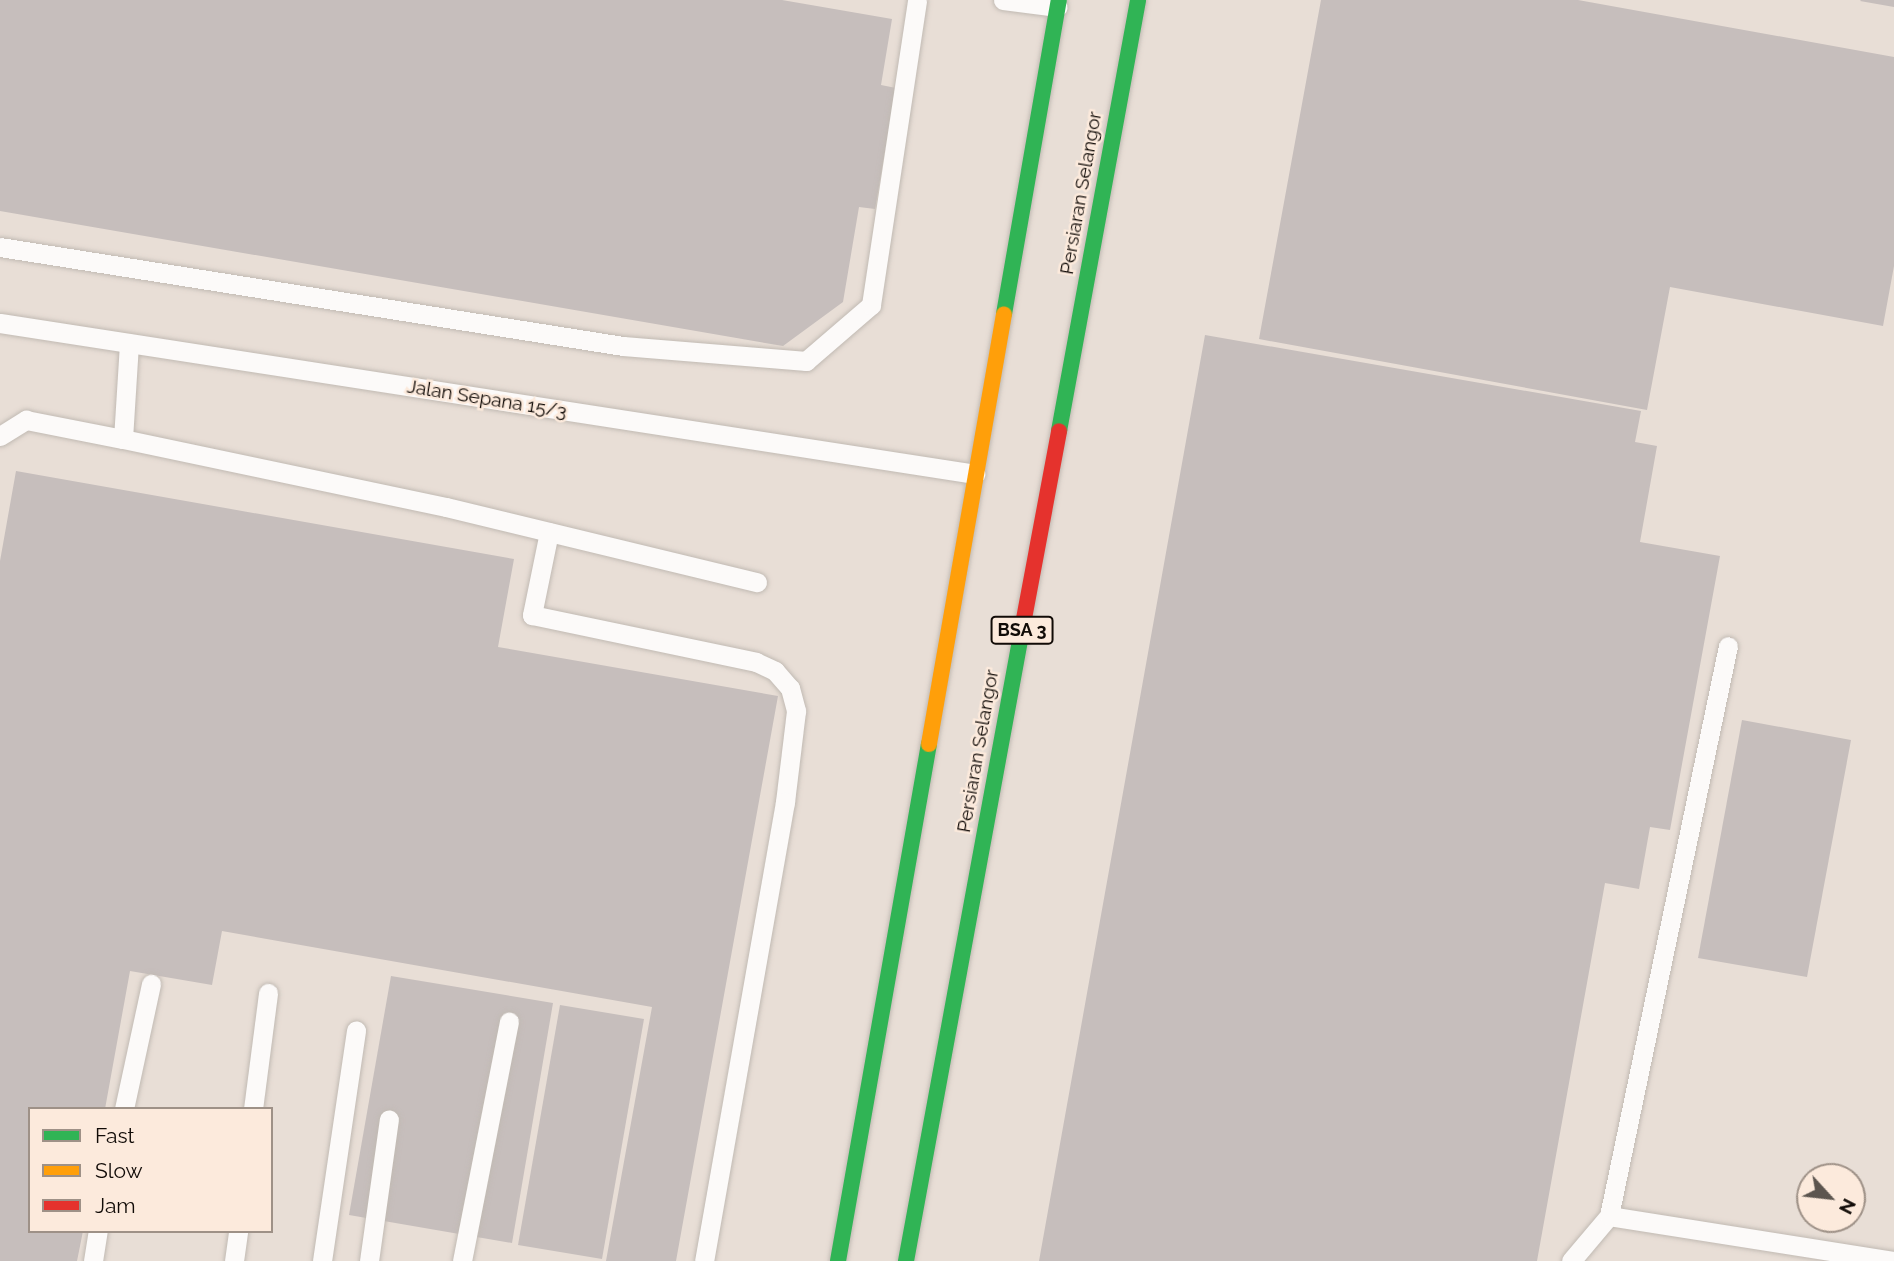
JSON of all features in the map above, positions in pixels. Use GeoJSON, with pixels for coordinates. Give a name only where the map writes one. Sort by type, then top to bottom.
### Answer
{"type":"FeatureCollection","features":[{"type":"Feature","properties":{"kind":"main road","name":"Persiaran Selangor"},"geometry":{"type":"LineString","coordinates":[[906,1261],[1138,0]]}},
{"type":"Feature","properties":{"kind":"main road"},"geometry":{"type":"LineString","coordinates":[[838,1261],[1058,4]]}},
{"type":"Feature","properties":{"kind":"lane"},"geometry":{"type":"LineString","coordinates":[[0,247],[623,346],[806,361],[871,305],[917,0]]}},
{"type":"Feature","properties":{"kind":"lane"},"geometry":{"type":"LineString","coordinates":[[1003,0],[1058,4]]}},
{"type":"Feature","properties":{"kind":"lane","name":"Jalan Sepana 15/3"},"geometry":{"type":"LineString","coordinates":[[0,323],[975,474]]}},
{"type":"Feature","properties":{"kind":"lane"},"geometry":{"type":"LineString","coordinates":[[123,439],[129,343]]}},
{"type":"Feature","properties":{"kind":"lane"},"geometry":{"type":"LineString","coordinates":[[0,436],[8,427],[26,420],[549,532],[757,582]]}},
{"type":"Feature","properties":{"kind":"lane"},"geometry":{"type":"LineString","coordinates":[[549,532],[532,615],[757,662],[775,671],[790,688],[796,711],[785,802],[704,1261]]}},
{"type":"Feature","properties":{"kind":"lane"},"geometry":{"type":"LineString","coordinates":[[1571,1261],[1609,1216],[1728,646]]}},
{"type":"Feature","properties":{"kind":"lane"},"geometry":{"type":"LineString","coordinates":[[124,1107],[151,984]]}},
{"type":"Feature","properties":{"kind":"lane"},"geometry":{"type":"LineString","coordinates":[[253,1107],[268,993]]}},
{"type":"Feature","properties":{"kind":"lane"},"geometry":{"type":"LineString","coordinates":[[462,1261],[509,1022]]}},
{"type":"Feature","properties":{"kind":"lane"},"geometry":{"type":"LineString","coordinates":[[322,1261],[356,1030]]}},
{"type":"Feature","properties":{"kind":"lane"},"geometry":{"type":"LineString","coordinates":[[369,1261],[389,1119]]}},
{"type":"Feature","properties":{"kind":"lane"},"geometry":{"type":"LineString","coordinates":[[1609,1216],[1789,1253],[1894,1261]]}},
{"type":"Feature","properties":{"kind":"lane"},"geometry":{"type":"LineString","coordinates":[[93,1261],[98,1233]]}},
{"type":"Feature","properties":{"kind":"lane"},"geometry":{"type":"LineString","coordinates":[[234,1261],[237,1233]]}},
{"type":"Feature","properties":{"kind":"building"},"geometry":{"type":"Polygon","coordinates":[[[0,0],[782,0],[892,19],[881,85],[896,88],[875,209],[859,207],[843,302],[783,346],[0,211],[0,0]]]}},
{"type":"Feature","properties":{"kind":"building"},"geometry":{"type":"Polygon","coordinates":[[[1321,0],[1578,0],[1894,57],[1894,266],[1883,326],[1670,287],[1647,410],[1259,339],[1321,0]]]}},
{"type":"Feature","properties":{"kind":"building"},"geometry":{"type":"Polygon","coordinates":[[[1894,0],[1894,7],[1860,1],[1894,0]]]}},
{"type":"Feature","properties":{"kind":"building"},"geometry":{"type":"Polygon","coordinates":[[[1205,335],[1641,411],[1635,442],[1657,446],[1640,542],[1720,556],[1670,830],[1650,827],[1639,889],[1605,883],[1537,1261],[1039,1261],[1205,335]]]}},
{"type":"Feature","properties":{"kind":"building"},"geometry":{"type":"Polygon","coordinates":[[[16,471],[514,559],[498,647],[778,696],[676,1261],[606,1261],[652,1007],[222,931],[212,985],[130,971],[105,1107],[28,1107],[28,1233],[83,1233],[77,1261],[0,1261],[0,561],[16,471]]]}},
{"type":"Feature","properties":{"kind":"building"},"geometry":{"type":"Polygon","coordinates":[[[1742,720],[1851,740],[1807,977],[1698,958],[1742,720]]]}},
{"type":"Feature","properties":{"kind":"building"},"geometry":{"type":"Polygon","coordinates":[[[391,976],[553,1003],[512,1243],[349,1215],[391,976]]]}},
{"type":"Feature","properties":{"kind":"building"},"geometry":{"type":"Polygon","coordinates":[[[560,1005],[644,1019],[602,1259],[518,1245],[560,1005]]]}},
{"type":"Feature","properties":{"kind":"traffic: fast"},"geometry":{"type":"LineString","coordinates":[[1004,314],[1059,0]]}},
{"type":"Feature","properties":{"kind":"traffic: fast"},"geometry":{"type":"LineString","coordinates":[[1059,431],[1138,0]]}},
{"type":"Feature","properties":{"kind":"traffic: fast"},"geometry":{"type":"LineString","coordinates":[[906,1261],[1023,624]]}},
{"type":"Feature","properties":{"kind":"traffic: fast"},"geometry":{"type":"LineString","coordinates":[[838,1261],[929,744]]}},
{"type":"Feature","properties":{"kind":"traffic: slow"},"geometry":{"type":"LineString","coordinates":[[929,744],[1004,314]]}},
{"type":"Feature","properties":{"kind":"traffic: jam"},"geometry":{"type":"LineString","coordinates":[[1023,624],[1059,431]]}}]}
